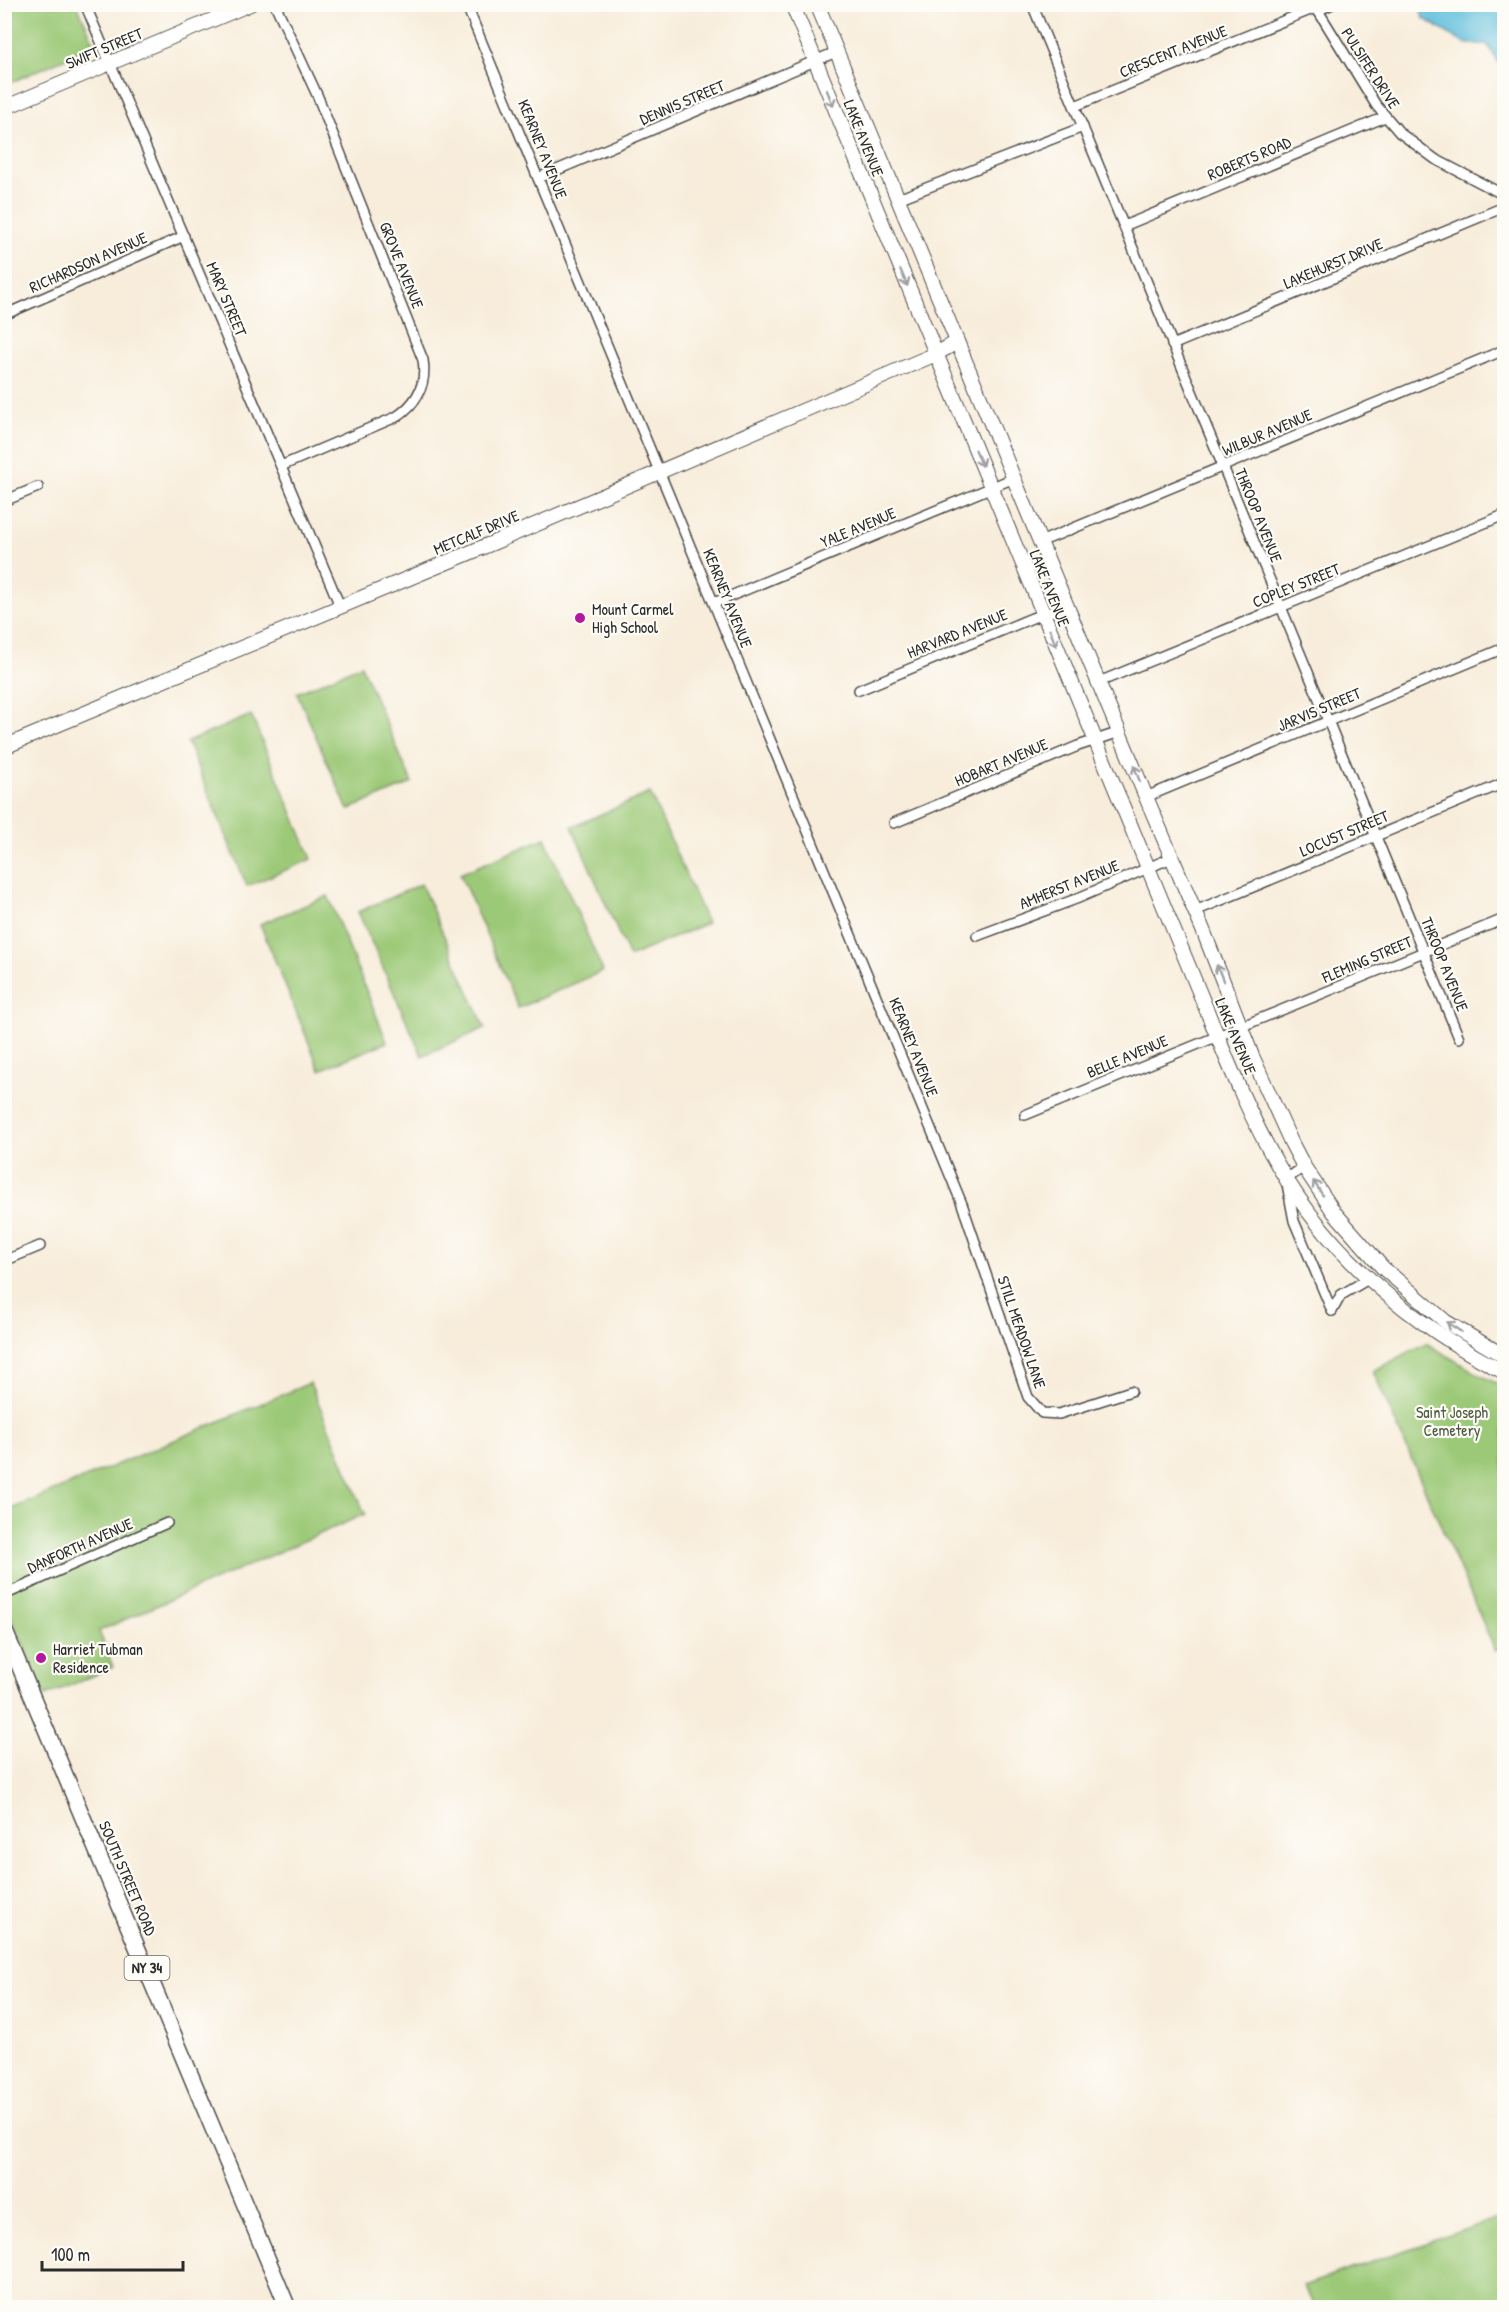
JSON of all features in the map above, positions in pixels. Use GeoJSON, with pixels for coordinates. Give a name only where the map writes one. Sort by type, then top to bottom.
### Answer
{"type":"FeatureCollection","features":[{"type":"Feature","properties":{"kind":"main road","name":"SWIFT STREET"},"geometry":{"type":"LineString","coordinates":[[4,108],[250,4]]}},
{"type":"Feature","properties":{"kind":"main road","name":"LAKE AVENUE"},"geometry":{"type":"LineString","coordinates":[[792,4],[1217,1036],[1262,1137],[1286,1179],[1320,1225],[1370,1278],[1419,1320],[1452,1343],[1504,1372]]}},
{"type":"Feature","properties":{"kind":"main road","name":"LAKE AVENUE"},"geometry":{"type":"LineString","coordinates":[[817,4],[1195,912],[1264,1084],[1305,1167],[1334,1212],[1360,1244],[1397,1281],[1446,1322],[1504,1356]]}},
{"type":"Feature","properties":{"kind":"main road","name":"METCALF DRIVE"},"geometry":{"type":"LineString","coordinates":[[4,747],[936,354],[957,342]]}},
{"type":"Feature","properties":{"kind":"main road","name":"SOUTH STREET ROAD"},"geometry":{"type":"LineString","coordinates":[[4,1629],[288,2307]]}},
{"type":"Feature","properties":{"kind":"street","name":"MARY STREET"},"geometry":{"type":"LineString","coordinates":[[85,4],[340,606]]}},
{"type":"Feature","properties":{"kind":"street","name":"GROVE AVENUE"},"geometry":{"type":"LineString","coordinates":[[275,4],[318,97],[423,360],[425,372],[418,395],[408,409],[396,417],[281,466]]}},
{"type":"Feature","properties":{"kind":"street","name":"KEARNEY AVENUE"},"geometry":{"type":"LineString","coordinates":[[466,4],[962,1204]]}},
{"type":"Feature","properties":{"kind":"street","name":"THROOP AVENUE"},"geometry":{"type":"LineString","coordinates":[[1032,4],[1459,1038]]}},
{"type":"Feature","properties":{"kind":"street","name":"CRESCENT AVENUE"},"geometry":{"type":"LineString","coordinates":[[1075,106],[1316,8],[1332,4]]}},
{"type":"Feature","properties":{"kind":"street","name":"PULSIFER DRIVE"},"geometry":{"type":"LineString","coordinates":[[1316,8],[1385,117],[1416,147],[1504,195]]}},
{"type":"Feature","properties":{"kind":"street","name":"DENNIS STREET"},"geometry":{"type":"LineString","coordinates":[[538,178],[836,52]]}},
{"type":"Feature","properties":{"kind":"street","name":"ROBERTS ROAD"},"geometry":{"type":"LineString","coordinates":[[1124,226],[1385,117]]}},
{"type":"Feature","properties":{"kind":"street"},"geometry":{"type":"LineString","coordinates":[[898,199],[1083,127]]}},
{"type":"Feature","properties":{"kind":"street","name":"LAKEHURST DRIVE"},"geometry":{"type":"LineString","coordinates":[[1172,345],[1504,207]]}},
{"type":"Feature","properties":{"kind":"street","name":"RICHARDSON AVENUE"},"geometry":{"type":"LineString","coordinates":[[4,315],[184,236]]}},
{"type":"Feature","properties":{"kind":"street","name":"WILBUR AVENUE"},"geometry":{"type":"LineString","coordinates":[[1040,542],[1504,350]]}},
{"type":"Feature","properties":{"kind":"street","name":"YALE AVENUE"},"geometry":{"type":"LineString","coordinates":[[714,603],[1014,478]]}},
{"type":"Feature","properties":{"kind":"street"},"geometry":{"type":"LineString","coordinates":[[4,501],[38,487]]}},
{"type":"Feature","properties":{"kind":"street","name":"COPLEY STREET"},"geometry":{"type":"LineString","coordinates":[[1099,682],[1504,515]]}},
{"type":"Feature","properties":{"kind":"street","name":"HARVARD AVENUE"},"geometry":{"type":"LineString","coordinates":[[859,690],[1067,606]]}},
{"type":"Feature","properties":{"kind":"street","name":"JARVIS STREET"},"geometry":{"type":"LineString","coordinates":[[1146,797],[1504,648]]}},
{"type":"Feature","properties":{"kind":"street","name":"HOBART AVENUE"},"geometry":{"type":"LineString","coordinates":[[894,823],[1120,732]]}},
{"type":"Feature","properties":{"kind":"street","name":"LOCUST STREET"},"geometry":{"type":"LineString","coordinates":[[1195,912],[1504,783]]}},
{"type":"Feature","properties":{"kind":"street","name":"AMHERST AVENUE"},"geometry":{"type":"LineString","coordinates":[[977,936],[1065,903],[1171,858]]}},
{"type":"Feature","properties":{"kind":"street","name":"FLEMING STREET"},"geometry":{"type":"LineString","coordinates":[[1241,1027],[1504,919]]}},
{"type":"Feature","properties":{"kind":"street","name":"BELLE AVENUE"},"geometry":{"type":"LineString","coordinates":[[1025,1115],[1241,1027]]}},
{"type":"Feature","properties":{"kind":"street"},"geometry":{"type":"LineString","coordinates":[[1286,1179],[1305,1167]]}},
{"type":"Feature","properties":{"kind":"street","name":"LAKE AVENUE"},"geometry":{"type":"LineString","coordinates":[[1286,1179],[1294,1221],[1332,1311],[1341,1295],[1370,1278]]}},
{"type":"Feature","properties":{"kind":"street","name":"STILL MEADOW LANE"},"geometry":{"type":"LineString","coordinates":[[962,1204],[1028,1397],[1042,1413],[1059,1414],[1131,1391]]}},
{"type":"Feature","properties":{"kind":"street"},"geometry":{"type":"LineString","coordinates":[[4,1261],[40,1246]]}},
{"type":"Feature","properties":{"kind":"street","name":"DANFORTH AVENUE"},"geometry":{"type":"LineString","coordinates":[[4,1595],[167,1523]]}},
{"type":"Feature","properties":{"kind":"green space"},"geometry":{"type":"Polygon","coordinates":[[[5,4],[77,5],[95,45],[5,85],[5,4]]]}},
{"type":"Feature","properties":{"kind":"green space"},"geometry":{"type":"Polygon","coordinates":[[[361,665],[412,783],[348,810],[297,693],[361,665]]]}},
{"type":"Feature","properties":{"kind":"green space"},"geometry":{"type":"Polygon","coordinates":[[[251,715],[312,859],[247,886],[187,742],[251,715]]]}},
{"type":"Feature","properties":{"kind":"green space"},"geometry":{"type":"Polygon","coordinates":[[[650,793],[707,923],[629,957],[572,827],[650,793]]]}},
{"type":"Feature","properties":{"kind":"green space"},"geometry":{"type":"Polygon","coordinates":[[[545,838],[603,971],[518,1008],[460,874],[545,838]]]}},
{"type":"Feature","properties":{"kind":"green space"},"geometry":{"type":"Polygon","coordinates":[[[421,884],[485,1028],[422,1056],[358,912],[421,884]]]}},
{"type":"Feature","properties":{"kind":"green space"},"geometry":{"type":"Polygon","coordinates":[[[328,896],[387,1042],[320,1070],[260,924],[328,896]]]}},
{"type":"Feature","properties":{"kind":"green space","name":"Saint Joseph Cemetery"},"geometry":{"type":"Polygon","coordinates":[[[1426,1343],[1504,1387],[1504,1647],[1495,1650],[1373,1371],[1426,1343]]]}},
{"type":"Feature","properties":{"kind":"green space"},"geometry":{"type":"Polygon","coordinates":[[[310,1383],[365,1514],[99,1631],[113,1667],[45,1696],[5,1602],[4,1512],[310,1383]]]}},
{"type":"Feature","properties":{"kind":"green space"},"geometry":{"type":"Polygon","coordinates":[[[1504,2216],[1504,2307],[1317,2307],[1303,2286],[1504,2216]]]}},
{"type":"Feature","properties":{"kind":"water"},"geometry":{"type":"Polygon","coordinates":[[[1419,5],[1504,5],[1504,71],[1487,44],[1465,44],[1423,18],[1419,5]]]}},
{"type":"Feature","properties":{"kind":"place","name":"Mount Carmel High School"},"geometry":{"type":"Point","coordinates":[580,618]}},
{"type":"Feature","properties":{"kind":"place","name":"Harriet Tubman Residence"},"geometry":{"type":"Point","coordinates":[41,1658]}}]}
